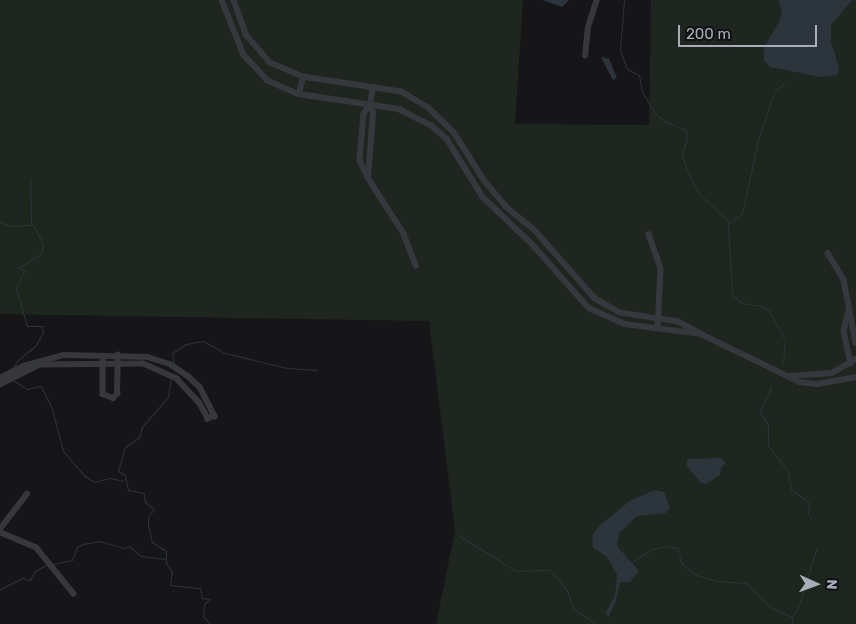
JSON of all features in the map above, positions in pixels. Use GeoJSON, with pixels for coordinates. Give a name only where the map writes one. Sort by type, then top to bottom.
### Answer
{"type":"FeatureCollection","features":[{"type":"Feature","properties":{"kind":"street"},"geometry":{"type":"LineString","coordinates":[[222,0],[244,55],[267,80],[299,94],[413,114],[429,123],[447,140],[479,190],[549,264],[578,299],[594,311],[619,323],[701,334]]}},
{"type":"Feature","properties":{"kind":"street"},"geometry":{"type":"LineString","coordinates":[[233,0],[255,48],[270,62],[303,77],[408,94],[436,115],[454,133],[486,184],[599,302],[620,313],[682,324],[787,376],[817,384],[856,377]]}},
{"type":"Feature","properties":{"kind":"street"},"geometry":{"type":"LineString","coordinates":[[586,56],[588,27],[597,0]]}},
{"type":"Feature","properties":{"kind":"street"},"geometry":{"type":"LineString","coordinates":[[244,55],[255,48]]}},
{"type":"Feature","properties":{"kind":"street"},"geometry":{"type":"LineString","coordinates":[[299,94],[303,77]]}},
{"type":"Feature","properties":{"kind":"street"},"geometry":{"type":"LineString","coordinates":[[373,87],[370,105],[365,111],[359,152],[368,176],[404,234],[416,266]]}},
{"type":"Feature","properties":{"kind":"street"},"geometry":{"type":"LineString","coordinates":[[429,123],[436,115]]}},
{"type":"Feature","properties":{"kind":"street"},"geometry":{"type":"LineString","coordinates":[[479,190],[486,184]]}},
{"type":"Feature","properties":{"kind":"street"},"geometry":{"type":"LineString","coordinates":[[649,234],[661,269],[660,319],[658,328]]}},
{"type":"Feature","properties":{"kind":"street"},"geometry":{"type":"LineString","coordinates":[[828,254],[844,280],[848,312],[856,343]]}},
{"type":"Feature","properties":{"kind":"street"},"geometry":{"type":"LineString","coordinates":[[549,264],[557,257]]}},
{"type":"Feature","properties":{"kind":"street"},"geometry":{"type":"LineString","coordinates":[[594,311],[599,302]]}},
{"type":"Feature","properties":{"kind":"street"},"geometry":{"type":"LineString","coordinates":[[787,376],[826,374],[854,361],[844,331],[848,312]]}},
{"type":"Feature","properties":{"kind":"street"},"geometry":{"type":"LineString","coordinates":[[103,354],[103,394],[113,398],[117,394],[118,355]]}},
{"type":"Feature","properties":{"kind":"street"},"geometry":{"type":"LineString","coordinates":[[0,385],[4,378],[29,367],[64,355],[103,354],[154,359],[170,364],[200,387],[215,416],[208,418],[192,394],[178,379],[152,368],[118,364],[58,363],[29,367]]}},
{"type":"Feature","properties":{"kind":"street"},"geometry":{"type":"LineString","coordinates":[[152,368],[154,359]]}},
{"type":"Feature","properties":{"kind":"street"},"geometry":{"type":"LineString","coordinates":[[192,394],[200,387]]}},
{"type":"Feature","properties":{"kind":"street"},"geometry":{"type":"LineString","coordinates":[[28,494],[0,530],[36,547],[74,594]]}},
{"type":"Feature","properties":{"kind":"shaded area"},"geometry":{"type":"Polygon","coordinates":[[[0,0],[523,0],[515,124],[649,125],[651,0],[856,0],[856,624],[436,624],[455,531],[429,321],[0,314],[0,0]]]}},
{"type":"Feature","properties":{"kind":"shaded area"},"geometry":{"type":"Polygon","coordinates":[[[543,0],[569,0],[562,7],[543,0]]]}},
{"type":"Feature","properties":{"kind":"shaded area"},"geometry":{"type":"Polygon","coordinates":[[[778,0],[852,0],[831,25],[831,42],[839,67],[837,75],[821,77],[770,67],[764,60],[764,47],[780,20],[782,10],[778,0]]]}},
{"type":"Feature","properties":{"kind":"shaded area"},"geometry":{"type":"Polygon","coordinates":[[[601,57],[609,59],[617,78],[613,80],[601,57]]]}},
{"type":"Feature","properties":{"kind":"shaded area"},"geometry":{"type":"Polygon","coordinates":[[[721,458],[726,463],[721,467],[720,475],[706,484],[701,483],[687,466],[687,459],[721,458]]]}},
{"type":"Feature","properties":{"kind":"shaded area"},"geometry":{"type":"Polygon","coordinates":[[[655,490],[664,492],[670,508],[666,513],[637,516],[619,533],[617,546],[639,571],[630,582],[620,582],[616,601],[608,618],[606,612],[615,596],[617,575],[608,558],[593,547],[592,536],[599,526],[631,500],[655,490]]]}},
{"type":"Feature","properties":{"kind":"waterway"},"geometry":{"type":"LineString","coordinates":[[624,0],[620,50],[627,69],[639,75],[642,92],[654,112],[664,121],[685,130],[687,138],[682,154],[686,168],[698,193],[728,221],[732,294],[741,303],[762,306],[769,311],[785,340],[783,363]]}},
{"type":"Feature","properties":{"kind":"waterway"},"geometry":{"type":"LineString","coordinates":[[729,223],[742,214],[758,140],[775,90],[784,84]]}},
{"type":"Feature","properties":{"kind":"waterway"},"geometry":{"type":"LineString","coordinates":[[30,178],[31,223]]}},
{"type":"Feature","properties":{"kind":"waterway"},"geometry":{"type":"LineString","coordinates":[[0,222],[11,226],[33,225],[43,244],[41,254],[19,268],[25,270],[16,288],[27,326],[42,326],[43,332],[36,345],[18,360],[11,371]]}},
{"type":"Feature","properties":{"kind":"waterway"},"geometry":{"type":"LineString","coordinates":[[174,365],[172,353],[186,344],[203,341],[225,353],[287,368],[317,370]]}},
{"type":"Feature","properties":{"kind":"waterway"},"geometry":{"type":"LineString","coordinates":[[171,378],[168,397],[142,427],[139,437],[125,447],[118,471],[125,475],[128,490],[144,493],[145,502],[154,509],[148,517],[148,525],[152,542],[166,551],[166,563],[172,572],[170,585],[200,588],[202,598],[210,599],[204,604],[203,616],[210,624]]}},
{"type":"Feature","properties":{"kind":"waterway"},"geometry":{"type":"LineString","coordinates":[[14,381],[27,389],[41,386],[52,409],[63,451],[85,476],[94,482],[110,478],[124,481]]}},
{"type":"Feature","properties":{"kind":"waterway"},"geometry":{"type":"LineString","coordinates":[[771,387],[760,413],[768,425],[768,445],[787,470],[791,489],[809,503],[808,514],[812,520]]}},
{"type":"Feature","properties":{"kind":"waterway"},"geometry":{"type":"LineString","coordinates":[[458,535],[516,571],[550,570],[567,590],[573,609],[597,624]]}},
{"type":"Feature","properties":{"kind":"waterway"},"geometry":{"type":"LineString","coordinates":[[54,564],[72,560],[77,547],[99,541],[123,548],[129,546],[141,556],[165,559]]}},
{"type":"Feature","properties":{"kind":"waterway"},"geometry":{"type":"LineString","coordinates":[[633,561],[652,549],[666,546],[677,548],[681,563],[696,575],[717,581],[746,583],[770,607],[792,617]]}},
{"type":"Feature","properties":{"kind":"waterway"},"geometry":{"type":"LineString","coordinates":[[793,624],[792,617],[799,605],[817,547]]}},
{"type":"Feature","properties":{"kind":"waterway"},"geometry":{"type":"LineString","coordinates":[[0,589],[23,578],[30,580],[35,571],[48,564]]}}]}
